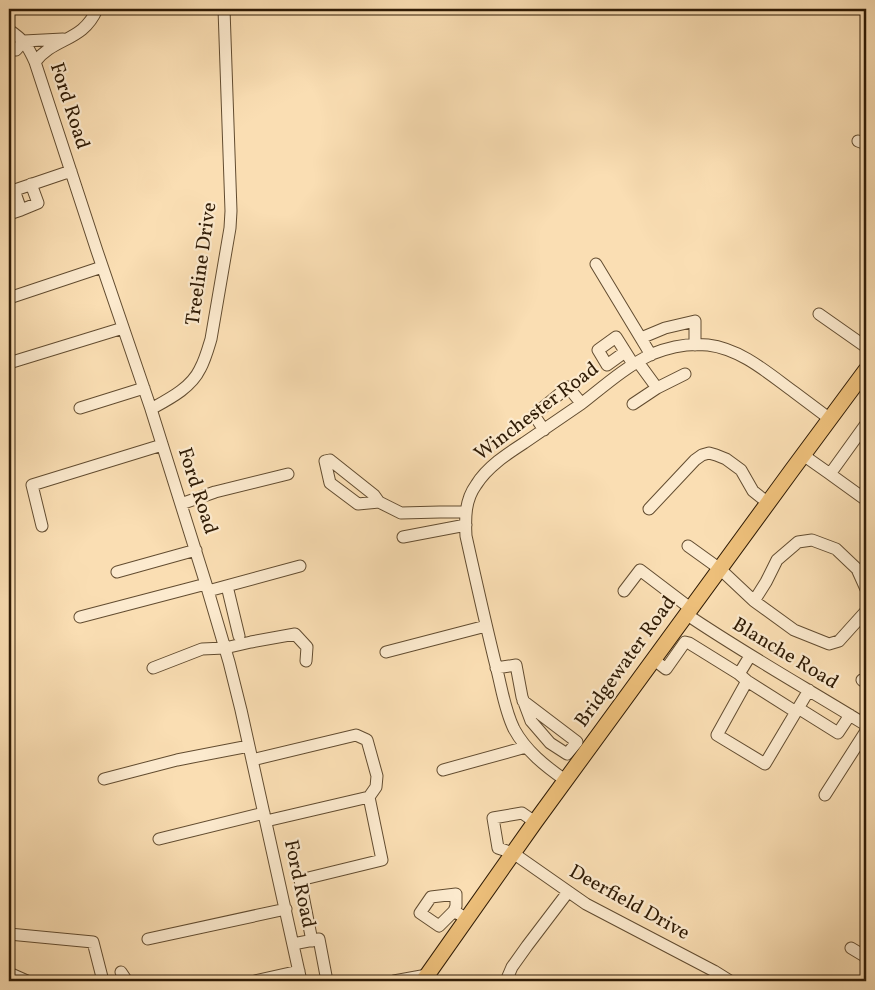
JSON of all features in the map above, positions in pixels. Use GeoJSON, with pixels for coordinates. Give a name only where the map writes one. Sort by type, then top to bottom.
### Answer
{"type":"FeatureCollection","features":[{"type":"Feature","properties":{"kind":"main road","name":"Bridgewater Road"},"geometry":{"type":"LineString","coordinates":[[425,978],[564,780],[866,370]]}},
{"type":"Feature","properties":{"kind":"street"},"geometry":{"type":"LineString","coordinates":[[35,62],[46,51],[84,28],[91,21],[97,9]]}},
{"type":"Feature","properties":{"kind":"street","name":"Treeline Drive"},"geometry":{"type":"LineString","coordinates":[[151,409],[173,397],[195,378],[206,356],[211,339],[230,228],[231,211],[224,9]]}},
{"type":"Feature","properties":{"kind":"street","name":"Ford Road"},"geometry":{"type":"LineString","coordinates":[[9,30],[24,41],[35,62],[196,550],[225,648],[249,746],[300,976]]}},
{"type":"Feature","properties":{"kind":"street"},"geometry":{"type":"LineString","coordinates":[[9,47],[16,50],[24,41],[70,38]]}},
{"type":"Feature","properties":{"kind":"street"},"geometry":{"type":"LineString","coordinates":[[21,210],[11,191],[71,171]]}},
{"type":"Feature","properties":{"kind":"street"},"geometry":{"type":"LineString","coordinates":[[9,214],[38,203],[31,184]]}},
{"type":"Feature","properties":{"kind":"street"},"geometry":{"type":"LineString","coordinates":[[596,264],[651,355]]}},
{"type":"Feature","properties":{"kind":"street"},"geometry":{"type":"LineString","coordinates":[[9,298],[102,267]]}},
{"type":"Feature","properties":{"kind":"street"},"geometry":{"type":"LineString","coordinates":[[819,314],[866,347]]}},
{"type":"Feature","properties":{"kind":"street"},"geometry":{"type":"LineString","coordinates":[[641,338],[665,328],[695,322],[695,345]]}},
{"type":"Feature","properties":{"kind":"street"},"geometry":{"type":"LineString","coordinates":[[9,363],[123,328]]}},
{"type":"Feature","properties":{"kind":"street","name":"Winchester Road"},"geometry":{"type":"LineString","coordinates":[[564,780],[551,771],[526,747],[514,729],[503,697],[466,536],[466,512],[471,492],[476,484],[499,461],[581,403],[622,371],[651,355],[670,348],[708,345],[720,347],[739,355],[771,375],[830,419]]}},
{"type":"Feature","properties":{"kind":"street"},"geometry":{"type":"LineString","coordinates":[[625,352],[657,388]]}},
{"type":"Feature","properties":{"kind":"street"},"geometry":{"type":"LineString","coordinates":[[633,404],[657,388],[685,374]]}},
{"type":"Feature","properties":{"kind":"street"},"geometry":{"type":"LineString","coordinates":[[80,408],[144,388]]}},
{"type":"Feature","properties":{"kind":"street"},"geometry":{"type":"LineString","coordinates":[[544,430],[534,415],[568,388],[581,403]]}},
{"type":"Feature","properties":{"kind":"street"},"geometry":{"type":"LineString","coordinates":[[830,474],[866,424]]}},
{"type":"Feature","properties":{"kind":"street"},"geometry":{"type":"LineString","coordinates":[[42,526],[32,485],[162,445]]}},
{"type":"Feature","properties":{"kind":"street"},"geometry":{"type":"LineString","coordinates":[[649,509],[695,460],[702,455],[709,454],[716,454],[726,459],[741,470],[753,491],[768,503]]}},
{"type":"Feature","properties":{"kind":"street"},"geometry":{"type":"LineString","coordinates":[[803,455],[866,500]]}},
{"type":"Feature","properties":{"kind":"street"},"geometry":{"type":"LineString","coordinates":[[379,502],[358,504],[330,482],[325,461],[330,460],[374,495],[379,502],[401,513],[466,512]]}},
{"type":"Feature","properties":{"kind":"street"},"geometry":{"type":"LineString","coordinates":[[181,504],[215,492],[288,474]]}},
{"type":"Feature","properties":{"kind":"street"},"geometry":{"type":"LineString","coordinates":[[403,537],[466,525]]}},
{"type":"Feature","properties":{"kind":"street"},"geometry":{"type":"LineString","coordinates":[[754,601],[777,560],[798,542],[812,540],[836,549],[857,570],[866,589]]}},
{"type":"Feature","properties":{"kind":"street"},"geometry":{"type":"LineString","coordinates":[[688,546],[720,569],[754,601],[794,630],[829,644],[839,641],[866,611]]}},
{"type":"Feature","properties":{"kind":"street"},"geometry":{"type":"LineString","coordinates":[[117,572],[196,550]]}},
{"type":"Feature","properties":{"kind":"street"},"geometry":{"type":"LineString","coordinates":[[80,617],[207,588],[227,586],[300,566]]}},
{"type":"Feature","properties":{"kind":"street","name":"Blanche Road"},"geometry":{"type":"LineString","coordinates":[[624,591],[640,570],[688,611],[750,656],[866,725]]}},
{"type":"Feature","properties":{"kind":"street"},"geometry":{"type":"LineString","coordinates":[[227,586],[239,636]]}},
{"type":"Feature","properties":{"kind":"street"},"geometry":{"type":"LineString","coordinates":[[386,652],[486,626]]}},
{"type":"Feature","properties":{"kind":"street"},"geometry":{"type":"LineString","coordinates":[[153,668],[202,649],[225,648],[295,634],[307,647],[306,661]]}},
{"type":"Feature","properties":{"kind":"street"},"geometry":{"type":"LineString","coordinates":[[653,660],[666,669],[685,642],[689,643],[743,678],[838,733],[850,715]]}},
{"type":"Feature","properties":{"kind":"street"},"geometry":{"type":"LineString","coordinates":[[750,656],[743,678],[717,735],[765,764],[810,690]]}},
{"type":"Feature","properties":{"kind":"street"},"geometry":{"type":"LineString","coordinates":[[496,668],[516,665],[524,701],[531,721],[550,743],[567,754],[577,742],[524,701]]}},
{"type":"Feature","properties":{"kind":"street"},"geometry":{"type":"LineString","coordinates":[[825,795],[866,731]]}},
{"type":"Feature","properties":{"kind":"street"},"geometry":{"type":"LineString","coordinates":[[158,839],[369,797],[376,787],[376,776],[367,740],[356,735],[252,760]]}},
{"type":"Feature","properties":{"kind":"street"},"geometry":{"type":"LineString","coordinates":[[104,779],[178,760],[249,746]]}},
{"type":"Feature","properties":{"kind":"street"},"geometry":{"type":"LineString","coordinates":[[443,770],[526,747]]}},
{"type":"Feature","properties":{"kind":"street"},"geometry":{"type":"LineString","coordinates":[[312,940],[300,880],[382,860],[369,797]]}},
{"type":"Feature","properties":{"kind":"street","name":"Deerfield Drive"},"geometry":{"type":"LineString","coordinates":[[534,822],[522,813],[493,818],[498,848],[513,853],[586,904],[714,970],[730,981]]}},
{"type":"Feature","properties":{"kind":"street"},"geometry":{"type":"LineString","coordinates":[[506,981],[512,967],[568,892]]}},
{"type":"Feature","properties":{"kind":"street"},"geometry":{"type":"LineString","coordinates":[[148,939],[286,909]]}},
{"type":"Feature","properties":{"kind":"street"},"geometry":{"type":"LineString","coordinates":[[454,911],[467,919]]}},
{"type":"Feature","properties":{"kind":"street"},"geometry":{"type":"LineString","coordinates":[[9,934],[93,942],[103,981]]}},
{"type":"Feature","properties":{"kind":"street"},"geometry":{"type":"LineString","coordinates":[[293,944],[319,939],[327,981]]}},
{"type":"Feature","properties":{"kind":"street"},"geometry":{"type":"LineString","coordinates":[[851,948],[866,957]]}},
{"type":"Feature","properties":{"kind":"street"},"geometry":{"type":"LineString","coordinates":[[9,973],[27,981]]}},
{"type":"Feature","properties":{"kind":"street"},"geometry":{"type":"LineString","coordinates":[[256,981],[300,976]]}},
{"type":"Feature","properties":{"kind":"street"},"geometry":{"type":"LineString","coordinates":[[394,981],[425,978]]}}]}
